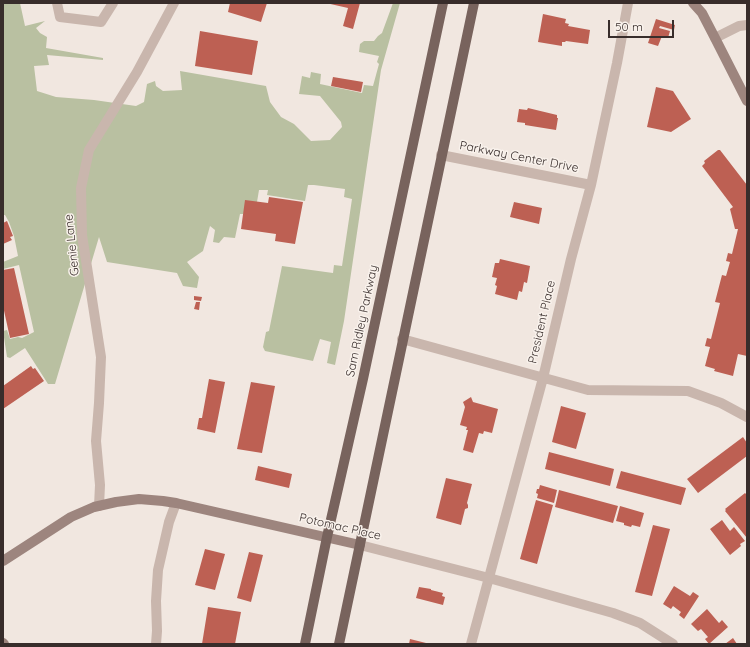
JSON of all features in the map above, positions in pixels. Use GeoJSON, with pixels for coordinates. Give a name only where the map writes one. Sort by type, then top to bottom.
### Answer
{"type":"FeatureCollection","features":[{"type":"Feature","properties":{"kind":"main road","name":"Sam Ridley Parkway"},"geometry":{"type":"LineString","coordinates":[[305,644],[443,3]]}},
{"type":"Feature","properties":{"kind":"main road"},"geometry":{"type":"LineString","coordinates":[[339,644],[474,3]]}},
{"type":"Feature","properties":{"kind":"street"},"geometry":{"type":"LineString","coordinates":[[57,3],[60,17],[101,22],[113,3]]}},
{"type":"Feature","properties":{"kind":"street","name":"Genie Lane"},"geometry":{"type":"LineString","coordinates":[[100,506],[100,485],[96,442],[100,403],[101,357],[82,235],[81,188],[89,150],[138,72],[174,3]]}},
{"type":"Feature","properties":{"kind":"street","name":"President Place"},"geometry":{"type":"LineString","coordinates":[[472,644],[543,378],[570,258],[591,185],[628,3]]}},
{"type":"Feature","properties":{"kind":"street"},"geometry":{"type":"LineString","coordinates":[[693,3],[702,13],[716,38],[747,101]]}},
{"type":"Feature","properties":{"kind":"street"},"geometry":{"type":"LineString","coordinates":[[716,38],[739,26],[747,25]]}},
{"type":"Feature","properties":{"kind":"street","name":"Parkway Center Drive"},"geometry":{"type":"LineString","coordinates":[[441,155],[591,185]]}},
{"type":"Feature","properties":{"kind":"street"},"geometry":{"type":"LineString","coordinates":[[402,340],[588,390],[688,391],[721,403],[747,417]]}},
{"type":"Feature","properties":{"kind":"street","name":"Potomac Place"},"geometry":{"type":"LineString","coordinates":[[3,561],[71,517],[100,506],[139,499],[163,501],[327,537],[489,578],[612,613],[640,623],[673,644]]}},
{"type":"Feature","properties":{"kind":"street"},"geometry":{"type":"LineString","coordinates":[[156,644],[158,570],[169,522],[176,503]]}},
{"type":"Feature","properties":{"kind":"green space"},"geometry":{"type":"Polygon","coordinates":[[[3,3],[20,3],[25,26],[45,21],[36,28],[40,33],[47,37],[46,48],[103,58],[103,60],[47,55],[49,65],[34,66],[37,91],[56,97],[94,100],[136,106],[144,102],[147,84],[155,81],[156,86],[163,91],[182,90],[180,71],[266,86],[270,102],[281,117],[294,124],[311,141],[330,140],[342,127],[341,122],[320,96],[299,94],[302,76],[310,78],[311,72],[321,74],[320,84],[362,93],[364,85],[373,86],[379,64],[377,62],[379,56],[359,52],[360,44],[364,41],[374,41],[382,33],[393,3],[400,3],[381,70],[344,321],[335,365],[327,363],[331,342],[320,339],[313,361],[265,351],[263,347],[266,332],[269,331],[282,266],[333,273],[334,265],[342,266],[352,199],[344,197],[345,189],[314,185],[308,185],[305,201],[267,195],[268,190],[259,190],[257,202],[243,214],[240,214],[235,238],[224,237],[219,243],[213,242],[215,230],[210,226],[203,251],[187,262],[199,277],[197,288],[183,286],[177,273],[107,262],[99,237],[55,384],[48,384],[25,348],[10,358],[7,357],[3,331],[7,330],[10,339],[18,337],[22,338],[34,332],[19,265],[3,269],[3,262],[18,256],[14,236],[9,222],[5,215],[3,215],[3,3]]]}},
{"type":"Feature","properties":{"kind":"building"},"geometry":{"type":"Polygon","coordinates":[[[230,3],[267,3],[261,22],[228,12],[230,3]]]}},
{"type":"Feature","properties":{"kind":"building"},"geometry":{"type":"Polygon","coordinates":[[[326,3],[360,3],[353,29],[343,26],[348,8],[326,3]]]}},
{"type":"Feature","properties":{"kind":"building"},"geometry":{"type":"Polygon","coordinates":[[[543,14],[566,19],[565,23],[569,24],[568,26],[590,30],[588,44],[566,41],[562,42],[562,46],[538,42],[543,14]]]}},
{"type":"Feature","properties":{"kind":"building"},"geometry":{"type":"Polygon","coordinates":[[[656,19],[675,25],[674,30],[660,26],[659,28],[670,31],[668,38],[662,36],[658,46],[648,43],[656,19]]]}},
{"type":"Feature","properties":{"kind":"building"},"geometry":{"type":"Polygon","coordinates":[[[200,31],[258,41],[252,75],[195,66],[200,31]]]}},
{"type":"Feature","properties":{"kind":"building"},"geometry":{"type":"Polygon","coordinates":[[[333,77],[363,82],[361,92],[331,86],[333,77]]]}},
{"type":"Feature","properties":{"kind":"building"},"geometry":{"type":"Polygon","coordinates":[[[656,87],[673,91],[691,119],[671,132],[647,127],[656,87]]]}},
{"type":"Feature","properties":{"kind":"building"},"geometry":{"type":"Polygon","coordinates":[[[528,108],[557,115],[556,130],[525,125],[525,123],[517,122],[519,109],[527,110],[528,108]]]}},
{"type":"Feature","properties":{"kind":"building"},"geometry":{"type":"Polygon","coordinates":[[[720,150],[747,185],[747,356],[738,354],[733,376],[714,371],[715,369],[705,366],[710,347],[705,346],[707,338],[711,339],[720,303],[715,302],[722,275],[726,276],[730,262],[726,261],[728,253],[732,254],[738,229],[735,229],[730,209],[733,207],[702,166],[705,163],[704,161],[720,150]]]}},
{"type":"Feature","properties":{"kind":"building"},"geometry":{"type":"Polygon","coordinates":[[[269,197],[303,202],[295,244],[275,241],[276,234],[241,229],[245,200],[268,203],[269,197]]]}},
{"type":"Feature","properties":{"kind":"building"},"geometry":{"type":"Polygon","coordinates":[[[514,202],[542,208],[539,224],[510,217],[514,202]]]}},
{"type":"Feature","properties":{"kind":"building"},"geometry":{"type":"Polygon","coordinates":[[[7,221],[13,236],[10,237],[12,240],[3,244],[3,223],[7,221]]]}},
{"type":"Feature","properties":{"kind":"building"},"geometry":{"type":"Polygon","coordinates":[[[500,259],[530,266],[527,283],[524,282],[522,292],[519,291],[517,300],[495,294],[497,278],[492,277],[495,263],[499,263],[500,259]]]}},
{"type":"Feature","properties":{"kind":"building"},"geometry":{"type":"Polygon","coordinates":[[[14,268],[29,334],[10,338],[3,306],[3,270],[14,268]]]}},
{"type":"Feature","properties":{"kind":"building"},"geometry":{"type":"Polygon","coordinates":[[[194,296],[202,297],[201,301],[194,300],[194,296]]]}},
{"type":"Feature","properties":{"kind":"building"},"geometry":{"type":"Polygon","coordinates":[[[196,302],[200,302],[199,310],[194,309],[196,302]]]}},
{"type":"Feature","properties":{"kind":"building"},"geometry":{"type":"Polygon","coordinates":[[[31,366],[33,369],[35,368],[44,381],[3,409],[3,386],[31,366]]]}},
{"type":"Feature","properties":{"kind":"building"},"geometry":{"type":"Polygon","coordinates":[[[209,379],[225,382],[215,433],[197,429],[199,418],[202,418],[209,379]]]}},
{"type":"Feature","properties":{"kind":"building"},"geometry":{"type":"Polygon","coordinates":[[[251,382],[275,386],[262,453],[237,449],[251,382]]]}},
{"type":"Feature","properties":{"kind":"building"},"geometry":{"type":"Polygon","coordinates":[[[471,397],[473,402],[498,409],[492,433],[484,431],[483,434],[479,433],[473,453],[463,450],[468,430],[466,430],[467,427],[460,425],[465,407],[463,402],[471,397]]]}},
{"type":"Feature","properties":{"kind":"building"},"geometry":{"type":"Polygon","coordinates":[[[561,406],[586,413],[576,449],[552,442],[561,406]]]}},
{"type":"Feature","properties":{"kind":"building"},"geometry":{"type":"Polygon","coordinates":[[[743,437],[747,443],[747,456],[698,493],[687,479],[743,437]]]}},
{"type":"Feature","properties":{"kind":"building"},"geometry":{"type":"Polygon","coordinates":[[[549,452],[614,469],[610,486],[545,469],[549,452]]]}},
{"type":"Feature","properties":{"kind":"building"},"geometry":{"type":"Polygon","coordinates":[[[258,466],[292,474],[289,488],[255,480],[258,466]]]}},
{"type":"Feature","properties":{"kind":"building"},"geometry":{"type":"Polygon","coordinates":[[[621,471],[686,488],[681,505],[616,488],[621,471]]]}},
{"type":"Feature","properties":{"kind":"building"},"geometry":{"type":"Polygon","coordinates":[[[446,478],[472,484],[467,503],[468,508],[465,509],[461,525],[436,518],[446,478]]]}},
{"type":"Feature","properties":{"kind":"building"},"geometry":{"type":"Polygon","coordinates":[[[540,485],[557,490],[554,503],[537,498],[538,494],[536,493],[540,485]]]}},
{"type":"Feature","properties":{"kind":"building"},"geometry":{"type":"Polygon","coordinates":[[[559,490],[618,506],[613,523],[555,507],[559,490]]]}},
{"type":"Feature","properties":{"kind":"building"},"geometry":{"type":"Polygon","coordinates":[[[745,493],[747,495],[747,538],[725,511],[725,509],[745,493]]]}},
{"type":"Feature","properties":{"kind":"building"},"geometry":{"type":"Polygon","coordinates":[[[536,500],[553,505],[537,564],[520,559],[536,500]]]}},
{"type":"Feature","properties":{"kind":"building"},"geometry":{"type":"Polygon","coordinates":[[[620,506],[644,513],[640,527],[632,525],[631,527],[616,521],[620,506]]]}},
{"type":"Feature","properties":{"kind":"building"},"geometry":{"type":"Polygon","coordinates":[[[722,520],[730,531],[734,527],[745,541],[740,544],[741,546],[730,555],[710,529],[722,520]]]}},
{"type":"Feature","properties":{"kind":"building"},"geometry":{"type":"Polygon","coordinates":[[[653,525],[670,529],[652,596],[635,592],[653,525]]]}},
{"type":"Feature","properties":{"kind":"building"},"geometry":{"type":"Polygon","coordinates":[[[205,549],[225,554],[215,590],[195,585],[205,549]]]}},
{"type":"Feature","properties":{"kind":"building"},"geometry":{"type":"Polygon","coordinates":[[[249,552],[263,555],[251,602],[237,598],[249,552]]]}},
{"type":"Feature","properties":{"kind":"building"},"geometry":{"type":"Polygon","coordinates":[[[674,586],[690,596],[693,592],[699,596],[684,619],[679,615],[681,612],[673,606],[671,609],[663,604],[674,586]]]}},
{"type":"Feature","properties":{"kind":"building"},"geometry":{"type":"Polygon","coordinates":[[[419,587],[443,593],[442,596],[445,597],[443,605],[416,598],[419,587]]]}},
{"type":"Feature","properties":{"kind":"building"},"geometry":{"type":"Polygon","coordinates":[[[208,607],[241,612],[235,644],[202,644],[208,607]]]}},
{"type":"Feature","properties":{"kind":"building"},"geometry":{"type":"Polygon","coordinates":[[[707,609],[719,623],[722,620],[728,627],[709,644],[705,639],[708,637],[701,629],[698,631],[691,624],[707,609]]]}},
{"type":"Feature","properties":{"kind":"building"},"geometry":{"type":"Polygon","coordinates":[[[733,638],[737,644],[725,644],[733,638]]]}},
{"type":"Feature","properties":{"kind":"building"},"geometry":{"type":"Polygon","coordinates":[[[410,639],[426,643],[426,644],[409,644],[410,639]]]}}]}
